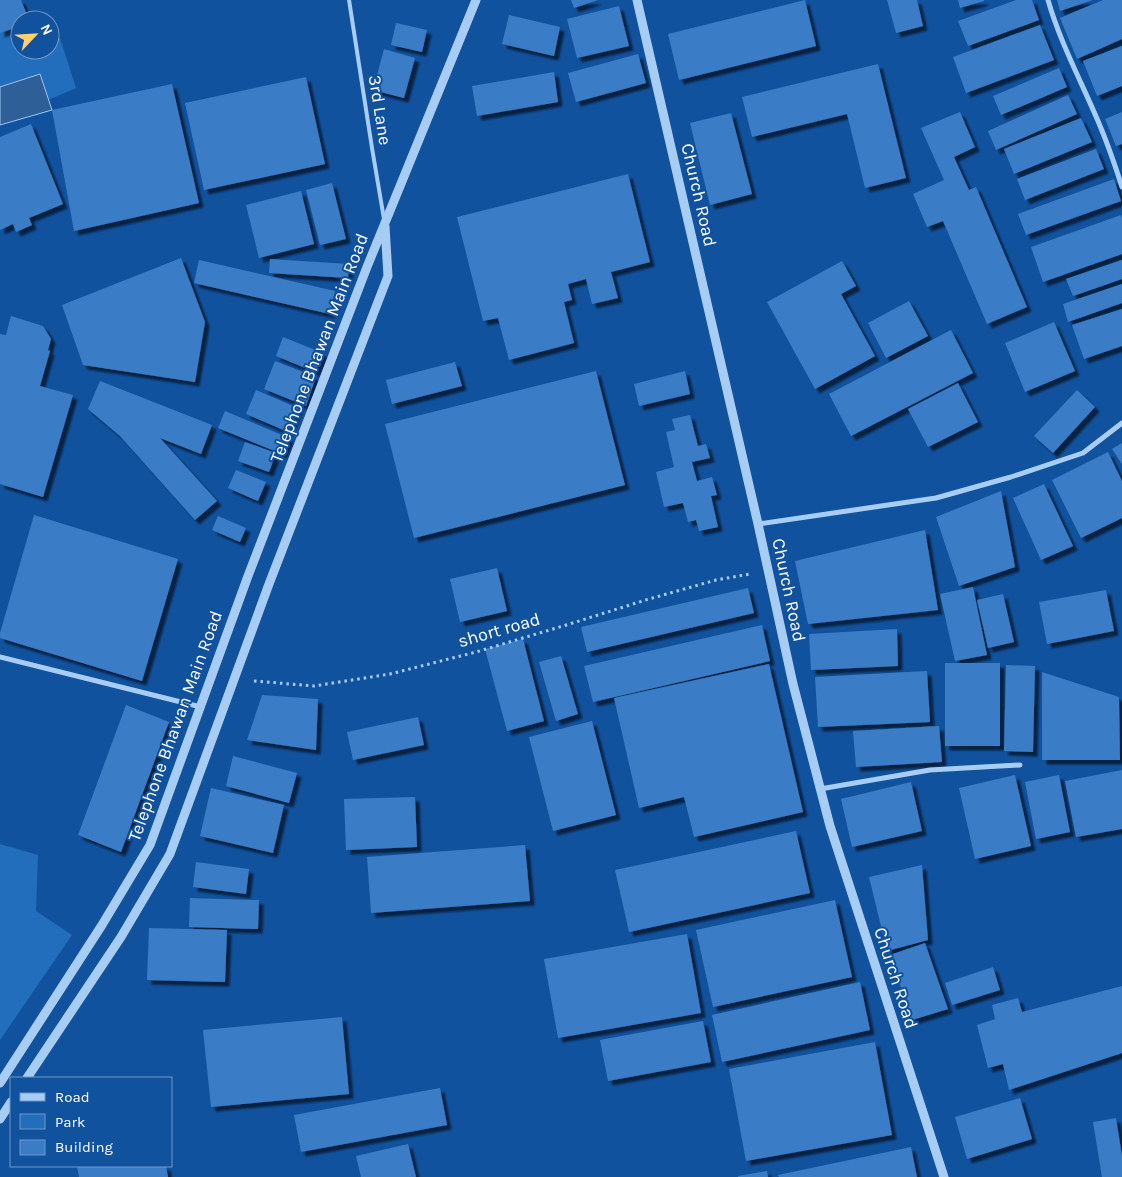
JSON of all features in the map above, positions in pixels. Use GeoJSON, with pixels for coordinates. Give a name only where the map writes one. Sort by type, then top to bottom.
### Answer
{"type":"FeatureCollection","features":[{"type":"Feature","properties":{"kind":"street"},"geometry":{"type":"LineString","coordinates":[[385,223],[476,0]]}},
{"type":"Feature","properties":{"kind":"street","name":"Church Road"},"geometry":{"type":"LineString","coordinates":[[637,0],[793,684],[820,790],[944,1177]]}},
{"type":"Feature","properties":{"kind":"street"},"geometry":{"type":"LineString","coordinates":[[1048,0],[1074,69],[1099,123],[1122,187]]}},
{"type":"Feature","properties":{"kind":"street","name":"Telephone Bhawan Main Road"},"geometry":{"type":"LineString","coordinates":[[28,1077],[121,937],[170,854],[269,584],[388,276],[385,223]]}},
{"type":"Feature","properties":{"kind":"street","name":"Telephone Bhawan Main Road"},"geometry":{"type":"LineString","coordinates":[[0,1084],[102,925],[150,845],[248,576],[385,223]]}},
{"type":"Feature","properties":{"kind":"street"},"geometry":{"type":"LineString","coordinates":[[758,524],[936,498],[1083,453],[1122,423]]}},
{"type":"Feature","properties":{"kind":"street"},"geometry":{"type":"LineString","coordinates":[[0,657],[200,707]]}},
{"type":"Feature","properties":{"kind":"street"},"geometry":{"type":"LineString","coordinates":[[820,790],[930,770],[1020,765]]}},
{"type":"Feature","properties":{"kind":"street"},"geometry":{"type":"LineString","coordinates":[[0,1119],[10,1104]]}},
{"type":"Feature","properties":{"kind":"lane","name":"3rd Lane"},"geometry":{"type":"LineString","coordinates":[[349,0],[385,223]]}},
{"type":"Feature","properties":{"kind":"path","name":"short road"},"geometry":{"type":"LineString","coordinates":[[234,680],[314,686],[390,674],[476,652],[649,598],[716,580],[768,570]]}},
{"type":"Feature","properties":{"kind":"green space"},"geometry":{"type":"Polygon","coordinates":[[[0,0],[21,0],[25,10],[10,10],[10,60],[60,60],[60,38],[76,88],[0,121],[0,0]]]}},
{"type":"Feature","properties":{"kind":"green space"},"geometry":{"type":"Polygon","coordinates":[[[0,844],[38,855],[36,911],[72,935],[0,1040],[0,844]]]}},
{"type":"Feature","properties":{"kind":"shaded area"},"geometry":{"type":"Polygon","coordinates":[[[40,74],[52,110],[0,125],[0,87],[40,74]]]}},
{"type":"Feature","properties":{"kind":"building"},"geometry":{"type":"Polygon","coordinates":[[[0,0],[21,0],[25,10],[10,10],[10,30],[0,33],[0,0]]]}},
{"type":"Feature","properties":{"kind":"building"},"geometry":{"type":"Polygon","coordinates":[[[571,0],[598,0],[574,8],[571,0]]]}},
{"type":"Feature","properties":{"kind":"building"},"geometry":{"type":"Polygon","coordinates":[[[805,0],[816,46],[679,80],[668,34],[805,0]]]}},
{"type":"Feature","properties":{"kind":"building"},"geometry":{"type":"Polygon","coordinates":[[[887,0],[917,0],[923,26],[896,33],[887,0]]]}},
{"type":"Feature","properties":{"kind":"building"},"geometry":{"type":"Polygon","coordinates":[[[958,0],[984,0],[984,1],[960,8],[958,0]]]}},
{"type":"Feature","properties":{"kind":"building"},"geometry":{"type":"Polygon","coordinates":[[[1016,0],[1032,0],[1039,20],[968,46],[958,21],[1016,0]]]}},
{"type":"Feature","properties":{"kind":"building"},"geometry":{"type":"Polygon","coordinates":[[[1057,0],[1093,0],[1060,11],[1057,0]]]}},
{"type":"Feature","properties":{"kind":"building"},"geometry":{"type":"Polygon","coordinates":[[[1103,0],[1122,0],[1122,39],[1077,59],[1060,18],[1103,0]]]}},
{"type":"Feature","properties":{"kind":"building"},"geometry":{"type":"Polygon","coordinates":[[[619,6],[629,46],[577,58],[567,19],[619,6]]]}},
{"type":"Feature","properties":{"kind":"building"},"geometry":{"type":"Polygon","coordinates":[[[509,15],[560,27],[554,56],[502,44],[509,15]]]}},
{"type":"Feature","properties":{"kind":"building"},"geometry":{"type":"Polygon","coordinates":[[[396,23],[427,30],[422,52],[391,45],[396,23]]]}},
{"type":"Feature","properties":{"kind":"building"},"geometry":{"type":"Polygon","coordinates":[[[1040,25],[1054,60],[966,93],[953,57],[1040,25]]]}},
{"type":"Feature","properties":{"kind":"building"},"geometry":{"type":"Polygon","coordinates":[[[1122,46],[1122,86],[1097,96],[1083,61],[1122,46]]]}},
{"type":"Feature","properties":{"kind":"building"},"geometry":{"type":"Polygon","coordinates":[[[384,49],[415,58],[404,98],[373,90],[384,49]]]}},
{"type":"Feature","properties":{"kind":"building"},"geometry":{"type":"Polygon","coordinates":[[[638,54],[646,83],[576,102],[568,73],[638,54]]]}},
{"type":"Feature","properties":{"kind":"building"},"geometry":{"type":"Polygon","coordinates":[[[878,64],[906,178],[865,188],[847,114],[752,137],[742,97],[878,64]]]}},
{"type":"Feature","properties":{"kind":"building"},"geometry":{"type":"Polygon","coordinates":[[[1059,68],[1067,87],[1001,115],[993,96],[1059,68]]]}},
{"type":"Feature","properties":{"kind":"building"},"geometry":{"type":"Polygon","coordinates":[[[554,72],[558,102],[477,116],[472,86],[554,72]]]}},
{"type":"Feature","properties":{"kind":"building"},"geometry":{"type":"Polygon","coordinates":[[[306,77],[325,164],[204,190],[185,103],[306,77]]]}},
{"type":"Feature","properties":{"kind":"building"},"geometry":{"type":"Polygon","coordinates":[[[172,84],[199,203],[74,231],[52,110],[172,84]]]}},
{"type":"Feature","properties":{"kind":"building"},"geometry":{"type":"Polygon","coordinates":[[[1068,95],[1077,114],[996,150],[988,131],[1068,95]]]}},
{"type":"Feature","properties":{"kind":"building"},"geometry":{"type":"Polygon","coordinates":[[[960,112],[975,147],[954,157],[969,190],[976,187],[1027,307],[987,324],[943,221],[927,227],[913,194],[944,180],[921,128],[960,112]]]}},
{"type":"Feature","properties":{"kind":"building"},"geometry":{"type":"Polygon","coordinates":[[[1122,112],[1122,144],[1116,146],[1105,119],[1122,112]]]}},
{"type":"Feature","properties":{"kind":"building"},"geometry":{"type":"Polygon","coordinates":[[[731,113],[752,194],[710,205],[690,123],[731,113]]]}},
{"type":"Feature","properties":{"kind":"building"},"geometry":{"type":"Polygon","coordinates":[[[1081,118],[1092,142],[1014,174],[1004,149],[1081,118]]]}},
{"type":"Feature","properties":{"kind":"building"},"geometry":{"type":"Polygon","coordinates":[[[31,124],[63,204],[29,218],[32,225],[16,232],[13,224],[0,230],[0,137],[31,124]]]}},
{"type":"Feature","properties":{"kind":"building"},"geometry":{"type":"Polygon","coordinates":[[[1096,149],[1104,169],[1025,200],[1017,179],[1096,149]]]}},
{"type":"Feature","properties":{"kind":"building"},"geometry":{"type":"Polygon","coordinates":[[[628,174],[650,262],[611,272],[618,298],[592,304],[586,279],[568,284],[572,300],[564,302],[574,343],[509,360],[498,318],[483,321],[457,217],[628,174]]]}},
{"type":"Feature","properties":{"kind":"building"},"geometry":{"type":"Polygon","coordinates":[[[1114,179],[1121,201],[1026,235],[1018,214],[1114,179]]]}},
{"type":"Feature","properties":{"kind":"building"},"geometry":{"type":"Polygon","coordinates":[[[332,183],[346,239],[320,245],[306,190],[332,183]]]}},
{"type":"Feature","properties":{"kind":"building"},"geometry":{"type":"Polygon","coordinates":[[[301,191],[314,244],[259,258],[246,205],[301,191]]]}},
{"type":"Feature","properties":{"kind":"building"},"geometry":{"type":"Polygon","coordinates":[[[1121,215],[1122,254],[1043,282],[1031,247],[1121,215]]]}},
{"type":"Feature","properties":{"kind":"building"},"geometry":{"type":"Polygon","coordinates":[[[181,258],[205,322],[195,382],[83,365],[62,305],[181,258]]]}},
{"type":"Feature","properties":{"kind":"building"},"geometry":{"type":"Polygon","coordinates":[[[270,259],[349,264],[348,278],[269,273],[270,259]]]}},
{"type":"Feature","properties":{"kind":"building"},"geometry":{"type":"Polygon","coordinates":[[[199,260],[335,291],[330,314],[194,283],[199,260]]]}},
{"type":"Feature","properties":{"kind":"building"},"geometry":{"type":"Polygon","coordinates":[[[1122,260],[1122,279],[1073,296],[1066,279],[1122,260]]]}},
{"type":"Feature","properties":{"kind":"building"},"geometry":{"type":"Polygon","coordinates":[[[842,261],[856,286],[841,294],[875,356],[815,389],[767,302],[842,261]]]}},
{"type":"Feature","properties":{"kind":"building"},"geometry":{"type":"Polygon","coordinates":[[[1122,284],[1122,303],[1068,322],[1063,304],[1122,284]]]}},
{"type":"Feature","properties":{"kind":"building"},"geometry":{"type":"Polygon","coordinates":[[[909,301],[928,336],[886,358],[868,323],[909,301]]]}},
{"type":"Feature","properties":{"kind":"building"},"geometry":{"type":"Polygon","coordinates":[[[1122,309],[1122,346],[1084,359],[1072,325],[1122,309]]]}},
{"type":"Feature","properties":{"kind":"building"},"geometry":{"type":"Polygon","coordinates":[[[11,316],[43,326],[51,339],[48,350],[50,351],[40,386],[73,395],[43,497],[0,484],[0,334],[6,335],[11,316]]]}},
{"type":"Feature","properties":{"kind":"building"},"geometry":{"type":"Polygon","coordinates":[[[1054,322],[1075,371],[1025,392],[1005,343],[1054,322]]]}},
{"type":"Feature","properties":{"kind":"building"},"geometry":{"type":"Polygon","coordinates":[[[951,330],[973,373],[851,436],[829,394],[951,330]]]}},
{"type":"Feature","properties":{"kind":"building"},"geometry":{"type":"Polygon","coordinates":[[[283,337],[323,353],[315,372],[276,356],[283,337]]]}},
{"type":"Feature","properties":{"kind":"building"},"geometry":{"type":"Polygon","coordinates":[[[275,361],[316,377],[306,406],[264,389],[275,361]]]}},
{"type":"Feature","properties":{"kind":"building"},"geometry":{"type":"Polygon","coordinates":[[[455,362],[462,386],[392,404],[386,380],[455,362]]]}},
{"type":"Feature","properties":{"kind":"building"},"geometry":{"type":"Polygon","coordinates":[[[596,371],[625,485],[414,538],[385,424],[596,371]]]}},
{"type":"Feature","properties":{"kind":"building"},"geometry":{"type":"Polygon","coordinates":[[[685,371],[690,394],[639,406],[634,384],[685,371]]]}},
{"type":"Feature","properties":{"kind":"building"},"geometry":{"type":"Polygon","coordinates":[[[100,381],[212,425],[201,454],[160,438],[217,501],[195,520],[120,436],[88,409],[100,381]]]}},
{"type":"Feature","properties":{"kind":"building"},"geometry":{"type":"Polygon","coordinates":[[[958,383],[978,422],[928,447],[908,409],[958,383]]]}},
{"type":"Feature","properties":{"kind":"building"},"geometry":{"type":"Polygon","coordinates":[[[256,390],[298,408],[288,432],[246,414],[256,390]]]}},
{"type":"Feature","properties":{"kind":"building"},"geometry":{"type":"Polygon","coordinates":[[[1077,390],[1095,407],[1053,453],[1034,436],[1077,390]]]}},
{"type":"Feature","properties":{"kind":"building"},"geometry":{"type":"Polygon","coordinates":[[[225,411],[289,438],[282,454],[218,428],[225,411]]]}},
{"type":"Feature","properties":{"kind":"building"},"geometry":{"type":"Polygon","coordinates":[[[690,415],[698,446],[706,444],[710,458],[692,462],[697,481],[712,477],[717,495],[711,496],[718,527],[699,531],[696,520],[688,522],[683,503],[664,507],[656,472],[674,467],[666,432],[675,430],[672,419],[690,415]]]}},
{"type":"Feature","properties":{"kind":"building"},"geometry":{"type":"Polygon","coordinates":[[[245,442],[276,453],[269,472],[238,461],[245,442]]]}},
{"type":"Feature","properties":{"kind":"building"},"geometry":{"type":"Polygon","coordinates":[[[1122,443],[1122,464],[1112,449],[1122,443]]]}},
{"type":"Feature","properties":{"kind":"building"},"geometry":{"type":"Polygon","coordinates":[[[1108,452],[1122,481],[1122,518],[1081,538],[1052,480],[1108,452]]]}},
{"type":"Feature","properties":{"kind":"building"},"geometry":{"type":"Polygon","coordinates":[[[236,470],[266,482],[258,501],[228,488],[236,470]]]}},
{"type":"Feature","properties":{"kind":"building"},"geometry":{"type":"Polygon","coordinates":[[[1044,484],[1073,546],[1041,560],[1013,498],[1044,484]]]}},
{"type":"Feature","properties":{"kind":"building"},"geometry":{"type":"Polygon","coordinates":[[[1001,491],[1015,567],[959,586],[936,517],[1001,491]]]}},
{"type":"Feature","properties":{"kind":"building"},"geometry":{"type":"Polygon","coordinates":[[[34,515],[178,559],[142,681],[0,638],[34,515]]]}},
{"type":"Feature","properties":{"kind":"building"},"geometry":{"type":"Polygon","coordinates":[[[218,516],[246,528],[240,542],[212,530],[218,516]]]}},
{"type":"Feature","properties":{"kind":"building"},"geometry":{"type":"Polygon","coordinates":[[[925,530],[938,610],[808,624],[795,561],[925,530]]]}},
{"type":"Feature","properties":{"kind":"building"},"geometry":{"type":"Polygon","coordinates":[[[497,568],[507,611],[460,622],[450,579],[497,568]]]}},
{"type":"Feature","properties":{"kind":"building"},"geometry":{"type":"Polygon","coordinates":[[[973,587],[987,655],[955,661],[940,594],[973,587]]]}},
{"type":"Feature","properties":{"kind":"building"},"geometry":{"type":"Polygon","coordinates":[[[748,588],[754,613],[587,652],[581,627],[748,588]]]}},
{"type":"Feature","properties":{"kind":"building"},"geometry":{"type":"Polygon","coordinates":[[[1106,590],[1114,631],[1047,644],[1039,602],[1106,590]]]}},
{"type":"Feature","properties":{"kind":"building"},"geometry":{"type":"Polygon","coordinates":[[[1003,594],[1014,642],[988,648],[977,600],[1003,594]]]}},
{"type":"Feature","properties":{"kind":"building"},"geometry":{"type":"Polygon","coordinates":[[[762,625],[770,661],[593,702],[584,666],[762,625]]]}},
{"type":"Feature","properties":{"kind":"building"},"geometry":{"type":"Polygon","coordinates":[[[897,629],[898,666],[811,670],[809,634],[897,629]]]}},
{"type":"Feature","properties":{"kind":"building"},"geometry":{"type":"Polygon","coordinates":[[[523,639],[544,721],[507,731],[485,649],[523,639]]]}},
{"type":"Feature","properties":{"kind":"building"},"geometry":{"type":"Polygon","coordinates":[[[561,656],[578,714],[556,721],[539,662],[561,656]]]}},
{"type":"Feature","properties":{"kind":"building"},"geometry":{"type":"Polygon","coordinates":[[[945,663],[1000,663],[1000,746],[945,746],[945,663]]]}},
{"type":"Feature","properties":{"kind":"building"},"geometry":{"type":"Polygon","coordinates":[[[769,664],[803,812],[694,837],[684,797],[639,808],[614,698],[769,664]]]}},
{"type":"Feature","properties":{"kind":"building"},"geometry":{"type":"Polygon","coordinates":[[[1006,665],[1035,666],[1033,752],[1004,751],[1006,665]]]}},
{"type":"Feature","properties":{"kind":"building"},"geometry":{"type":"Polygon","coordinates":[[[927,671],[930,722],[818,727],[815,677],[927,671]]]}},
{"type":"Feature","properties":{"kind":"building"},"geometry":{"type":"Polygon","coordinates":[[[1042,672],[1119,697],[1120,760],[1042,760],[1042,672]]]}},
{"type":"Feature","properties":{"kind":"building"},"geometry":{"type":"Polygon","coordinates":[[[262,695],[318,699],[316,750],[247,740],[262,695]]]}},
{"type":"Feature","properties":{"kind":"building"},"geometry":{"type":"Polygon","coordinates":[[[126,705],[169,722],[121,852],[78,835],[126,705]]]}},
{"type":"Feature","properties":{"kind":"building"},"geometry":{"type":"Polygon","coordinates":[[[418,717],[424,745],[353,760],[347,732],[418,717]]]}},
{"type":"Feature","properties":{"kind":"building"},"geometry":{"type":"Polygon","coordinates":[[[592,721],[616,815],[553,831],[529,737],[592,721]]]}},
{"type":"Feature","properties":{"kind":"building"},"geometry":{"type":"Polygon","coordinates":[[[939,726],[942,762],[856,767],[853,731],[939,726]]]}},
{"type":"Feature","properties":{"kind":"building"},"geometry":{"type":"Polygon","coordinates":[[[233,756],[297,773],[289,803],[226,786],[233,756]]]}},
{"type":"Feature","properties":{"kind":"building"},"geometry":{"type":"Polygon","coordinates":[[[1122,770],[1122,829],[1076,837],[1065,781],[1122,770]]]}},
{"type":"Feature","properties":{"kind":"building"},"geometry":{"type":"Polygon","coordinates":[[[1015,775],[1031,846],[975,859],[959,788],[1015,775]]]}},
{"type":"Feature","properties":{"kind":"building"},"geometry":{"type":"Polygon","coordinates":[[[1059,775],[1070,832],[1036,839],[1025,782],[1059,775]]]}},
{"type":"Feature","properties":{"kind":"building"},"geometry":{"type":"Polygon","coordinates":[[[911,782],[922,831],[852,847],[841,799],[911,782]]]}},
{"type":"Feature","properties":{"kind":"building"},"geometry":{"type":"Polygon","coordinates":[[[211,788],[284,805],[273,853],[200,836],[211,788]]]}},
{"type":"Feature","properties":{"kind":"building"},"geometry":{"type":"Polygon","coordinates":[[[415,797],[417,847],[346,850],[344,799],[415,797]]]}},
{"type":"Feature","properties":{"kind":"building"},"geometry":{"type":"Polygon","coordinates":[[[796,831],[810,893],[629,932],[615,870],[796,831]]]}},
{"type":"Feature","properties":{"kind":"building"},"geometry":{"type":"Polygon","coordinates":[[[525,845],[530,901],[371,913],[367,857],[525,845]]]}},
{"type":"Feature","properties":{"kind":"building"},"geometry":{"type":"Polygon","coordinates":[[[196,862],[249,869],[246,894],[193,887],[196,862]]]}},
{"type":"Feature","properties":{"kind":"building"},"geometry":{"type":"Polygon","coordinates":[[[922,865],[928,940],[887,951],[869,877],[922,865]]]}},
{"type":"Feature","properties":{"kind":"building"},"geometry":{"type":"Polygon","coordinates":[[[190,898],[259,900],[258,929],[189,927],[190,898]]]}},
{"type":"Feature","properties":{"kind":"building"},"geometry":{"type":"Polygon","coordinates":[[[835,900],[852,977],[713,1007],[696,930],[835,900]]]}},
{"type":"Feature","properties":{"kind":"building"},"geometry":{"type":"Polygon","coordinates":[[[149,928],[227,930],[225,982],[147,980],[149,928]]]}},
{"type":"Feature","properties":{"kind":"building"},"geometry":{"type":"Polygon","coordinates":[[[687,934],[701,1013],[558,1038],[544,959],[687,934]]]}},
{"type":"Feature","properties":{"kind":"building"},"geometry":{"type":"Polygon","coordinates":[[[925,943],[948,1009],[912,1020],[890,955],[925,943]]]}},
{"type":"Feature","properties":{"kind":"building"},"geometry":{"type":"Polygon","coordinates":[[[993,967],[1000,990],[952,1005],[945,983],[993,967]]]}},
{"type":"Feature","properties":{"kind":"building"},"geometry":{"type":"Polygon","coordinates":[[[860,982],[870,1030],[722,1062],[712,1015],[860,982]]]}},
{"type":"Feature","properties":{"kind":"building"},"geometry":{"type":"Polygon","coordinates":[[[1122,986],[1122,1053],[1009,1090],[1003,1064],[988,1068],[977,1025],[995,1019],[992,1005],[1018,998],[1022,1012],[1122,986]]]}},
{"type":"Feature","properties":{"kind":"building"},"geometry":{"type":"Polygon","coordinates":[[[342,1017],[349,1094],[211,1107],[203,1030],[342,1017]]]}},
{"type":"Feature","properties":{"kind":"building"},"geometry":{"type":"Polygon","coordinates":[[[703,1021],[711,1062],[608,1081],[600,1040],[703,1021]]]}},
{"type":"Feature","properties":{"kind":"building"},"geometry":{"type":"Polygon","coordinates":[[[875,1042],[892,1135],[746,1161],[729,1069],[875,1042]]]}},
{"type":"Feature","properties":{"kind":"building"},"geometry":{"type":"Polygon","coordinates":[[[440,1088],[447,1125],[301,1152],[294,1115],[440,1088]]]}},
{"type":"Feature","properties":{"kind":"building"},"geometry":{"type":"Polygon","coordinates":[[[1020,1098],[1032,1139],[967,1159],[955,1117],[1020,1098]]]}},
{"type":"Feature","properties":{"kind":"building"},"geometry":{"type":"Polygon","coordinates":[[[1116,1118],[1122,1156],[1122,1177],[1102,1177],[1093,1122],[1116,1118]]]}},
{"type":"Feature","properties":{"kind":"building"},"geometry":{"type":"Polygon","coordinates":[[[408,1144],[416,1177],[361,1177],[356,1156],[408,1144]]]}},
{"type":"Feature","properties":{"kind":"building"},"geometry":{"type":"Polygon","coordinates":[[[911,1147],[917,1177],[779,1177],[778,1175],[911,1147]]]}},
{"type":"Feature","properties":{"kind":"building"},"geometry":{"type":"Polygon","coordinates":[[[77,1167],[166,1167],[168,1177],[79,1177],[77,1167]]]}},
{"type":"Feature","properties":{"kind":"building"},"geometry":{"type":"Polygon","coordinates":[[[767,1171],[768,1177],[738,1177],[738,1176],[767,1171]]]}}]}
